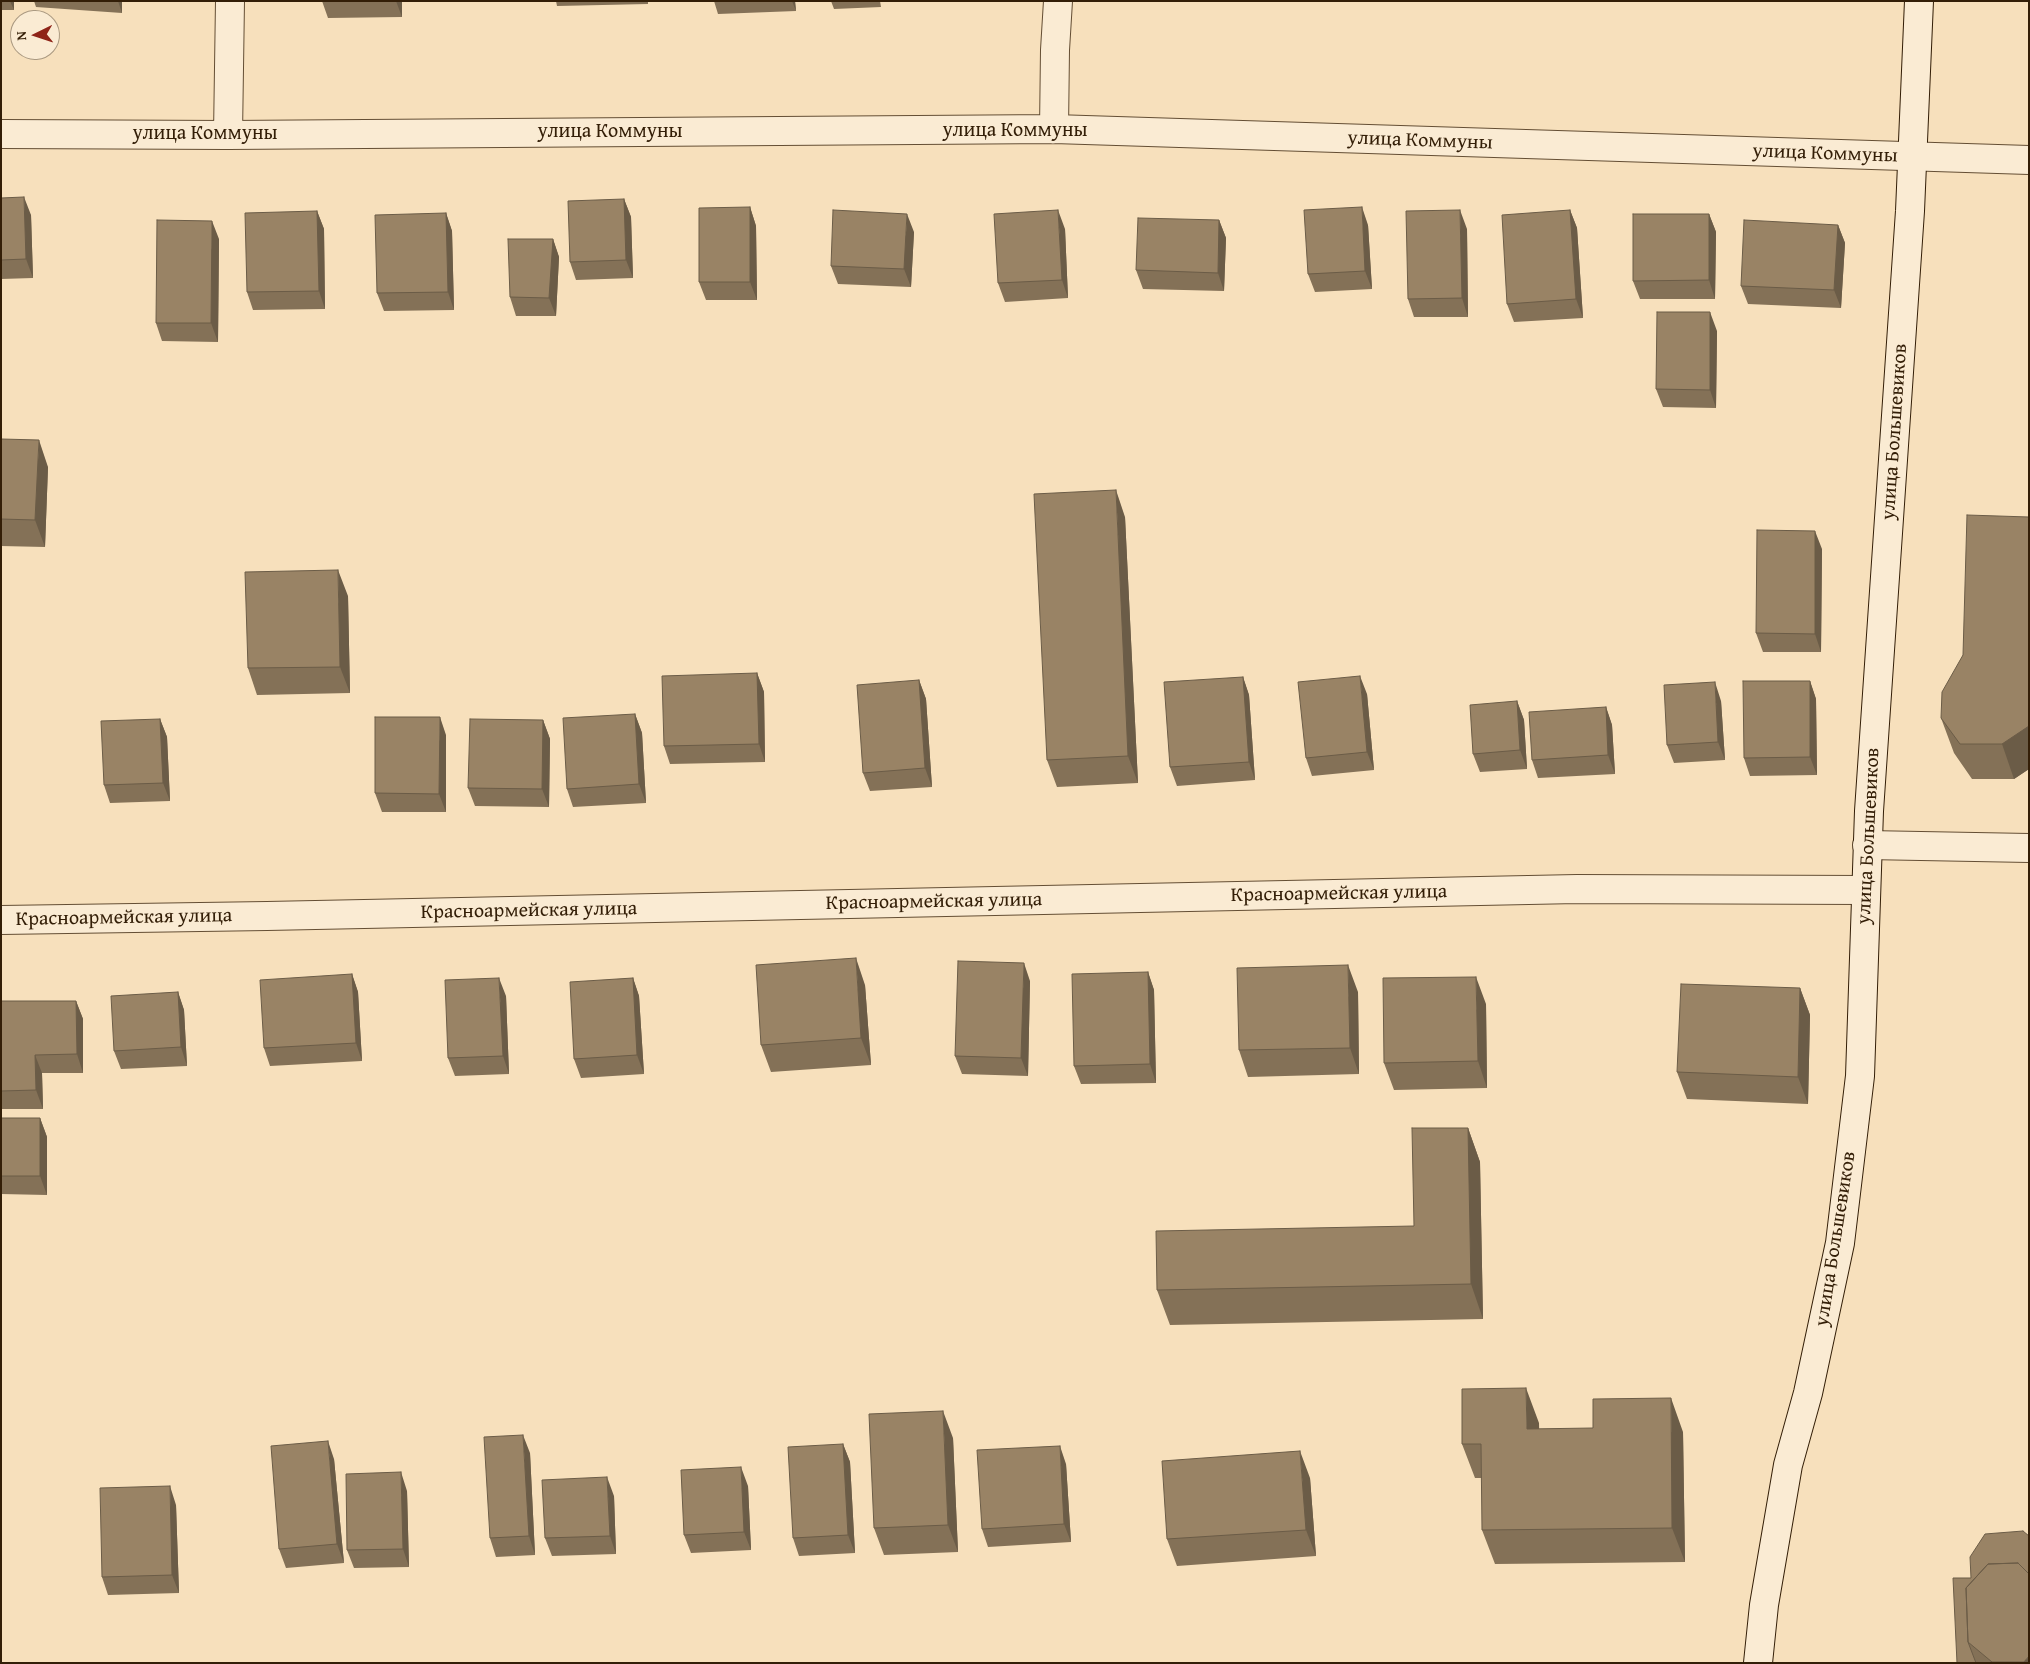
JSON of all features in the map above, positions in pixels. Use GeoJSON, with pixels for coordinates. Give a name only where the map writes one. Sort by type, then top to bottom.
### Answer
{"type":"FeatureCollection","features":[{"type":"Feature","properties":{"kind":"street"},"geometry":{"type":"LineString","coordinates":[[228,135],[230,1]]}},
{"type":"Feature","properties":{"kind":"street"},"geometry":{"type":"LineString","coordinates":[[1054,129],[1058,1]]}},
{"type":"Feature","properties":{"kind":"street","name":"улица Большевиков"},"geometry":{"type":"LineString","coordinates":[[1758,1663],[1764,1605],[1788,1465],[1808,1393],[1840,1243],[1860,1076],[1867,845],[1913,157],[1919,1]]}},
{"type":"Feature","properties":{"kind":"street","name":"улица Коммуны"},"geometry":{"type":"LineString","coordinates":[[1,134],[228,135],[1054,129],[2029,160]]}},
{"type":"Feature","properties":{"kind":"street"},"geometry":{"type":"LineString","coordinates":[[1867,845],[2029,848]]}},
{"type":"Feature","properties":{"kind":"street","name":"Красноармейская улица"},"geometry":{"type":"LineString","coordinates":[[1,920],[1577,889],[1866,890]]}},
{"type":"Feature","properties":{"kind":"building"},"geometry":{"type":"Polygon","coordinates":[[[24,197],[26,259],[1,260],[1,198],[24,197]]]}},
{"type":"Feature","properties":{"kind":"building"},"geometry":{"type":"Polygon","coordinates":[[[624,199],[626,260],[570,262],[568,201],[624,199]]]}},
{"type":"Feature","properties":{"kind":"building"},"geometry":{"type":"Polygon","coordinates":[[[750,207],[750,282],[699,282],[699,208],[750,207]]]}},
{"type":"Feature","properties":{"kind":"building"},"geometry":{"type":"Polygon","coordinates":[[[1362,207],[1365,271],[1308,274],[1304,210],[1362,207]]]}},
{"type":"Feature","properties":{"kind":"building"},"geometry":{"type":"Polygon","coordinates":[[[833,210],[907,214],[904,269],[831,266],[833,210]]]}},
{"type":"Feature","properties":{"kind":"building"},"geometry":{"type":"Polygon","coordinates":[[[1058,210],[1062,280],[998,283],[994,214],[1058,210]]]}},
{"type":"Feature","properties":{"kind":"building"},"geometry":{"type":"Polygon","coordinates":[[[1460,210],[1462,298],[1408,299],[1406,211],[1460,210]]]}},
{"type":"Feature","properties":{"kind":"building"},"geometry":{"type":"Polygon","coordinates":[[[1570,210],[1576,299],[1507,304],[1502,215],[1570,210]]]}},
{"type":"Feature","properties":{"kind":"building"},"geometry":{"type":"Polygon","coordinates":[[[317,211],[319,291],[247,292],[245,213],[317,211]]]}},
{"type":"Feature","properties":{"kind":"building"},"geometry":{"type":"Polygon","coordinates":[[[446,213],[448,292],[377,293],[375,215],[446,213]]]}},
{"type":"Feature","properties":{"kind":"building"},"geometry":{"type":"Polygon","coordinates":[[[1633,214],[1709,214],[1709,280],[1633,281],[1633,214]]]}},
{"type":"Feature","properties":{"kind":"building"},"geometry":{"type":"Polygon","coordinates":[[[1138,218],[1219,220],[1218,273],[1136,270],[1138,218]]]}},
{"type":"Feature","properties":{"kind":"building"},"geometry":{"type":"Polygon","coordinates":[[[157,220],[212,221],[211,323],[156,323],[157,220]]]}},
{"type":"Feature","properties":{"kind":"building"},"geometry":{"type":"Polygon","coordinates":[[[1744,220],[1838,225],[1834,290],[1741,286],[1744,220]]]}},
{"type":"Feature","properties":{"kind":"building"},"geometry":{"type":"Polygon","coordinates":[[[508,239],[553,239],[549,298],[510,297],[508,239]]]}},
{"type":"Feature","properties":{"kind":"building"},"geometry":{"type":"Polygon","coordinates":[[[1657,312],[1710,312],[1710,390],[1656,389],[1657,312]]]}},
{"type":"Feature","properties":{"kind":"building"},"geometry":{"type":"Polygon","coordinates":[[[1,439],[39,440],[35,520],[1,519],[1,439]]]}},
{"type":"Feature","properties":{"kind":"building"},"geometry":{"type":"Polygon","coordinates":[[[1116,490],[1128,756],[1047,760],[1034,494],[1116,490]]]}},
{"type":"Feature","properties":{"kind":"building"},"geometry":{"type":"Polygon","coordinates":[[[1967,515],[2029,517],[2029,726],[2002,744],[1960,744],[1941,718],[1942,692],[1963,655],[1967,515]]]}},
{"type":"Feature","properties":{"kind":"building"},"geometry":{"type":"Polygon","coordinates":[[[1757,530],[1815,531],[1815,634],[1756,633],[1757,530]]]}},
{"type":"Feature","properties":{"kind":"building"},"geometry":{"type":"Polygon","coordinates":[[[338,570],[340,667],[248,668],[245,572],[338,570]]]}},
{"type":"Feature","properties":{"kind":"building"},"geometry":{"type":"Polygon","coordinates":[[[757,673],[759,744],[664,746],[662,676],[757,673]]]}},
{"type":"Feature","properties":{"kind":"building"},"geometry":{"type":"Polygon","coordinates":[[[1360,676],[1367,752],[1306,758],[1298,682],[1360,676]]]}},
{"type":"Feature","properties":{"kind":"building"},"geometry":{"type":"Polygon","coordinates":[[[1243,677],[1249,762],[1170,767],[1164,682],[1243,677]]]}},
{"type":"Feature","properties":{"kind":"building"},"geometry":{"type":"Polygon","coordinates":[[[919,680],[925,768],[863,773],[857,685],[919,680]]]}},
{"type":"Feature","properties":{"kind":"building"},"geometry":{"type":"Polygon","coordinates":[[[1743,681],[1810,681],[1810,757],[1744,758],[1743,681]]]}},
{"type":"Feature","properties":{"kind":"building"},"geometry":{"type":"Polygon","coordinates":[[[1715,682],[1718,742],[1667,745],[1664,685],[1715,682]]]}},
{"type":"Feature","properties":{"kind":"building"},"geometry":{"type":"Polygon","coordinates":[[[1517,701],[1520,750],[1473,754],[1470,705],[1517,701]]]}},
{"type":"Feature","properties":{"kind":"building"},"geometry":{"type":"Polygon","coordinates":[[[1606,707],[1608,755],[1532,760],[1529,712],[1606,707]]]}},
{"type":"Feature","properties":{"kind":"building"},"geometry":{"type":"Polygon","coordinates":[[[635,714],[639,784],[567,789],[563,718],[635,714]]]}},
{"type":"Feature","properties":{"kind":"building"},"geometry":{"type":"Polygon","coordinates":[[[375,717],[440,717],[439,794],[375,793],[375,717]]]}},
{"type":"Feature","properties":{"kind":"building"},"geometry":{"type":"Polygon","coordinates":[[[160,719],[163,783],[104,785],[101,721],[160,719]]]}},
{"type":"Feature","properties":{"kind":"building"},"geometry":{"type":"Polygon","coordinates":[[[470,719],[543,720],[542,789],[468,788],[470,719]]]}},
{"type":"Feature","properties":{"kind":"building"},"geometry":{"type":"Polygon","coordinates":[[[856,958],[861,1038],[761,1045],[756,965],[856,958]]]}},
{"type":"Feature","properties":{"kind":"building"},"geometry":{"type":"Polygon","coordinates":[[[958,961],[1024,963],[1021,1058],[955,1056],[958,961]]]}},
{"type":"Feature","properties":{"kind":"building"},"geometry":{"type":"Polygon","coordinates":[[[1348,965],[1350,1048],[1239,1050],[1237,968],[1348,965]]]}},
{"type":"Feature","properties":{"kind":"building"},"geometry":{"type":"Polygon","coordinates":[[[1148,972],[1150,1064],[1074,1066],[1072,974],[1148,972]]]}},
{"type":"Feature","properties":{"kind":"building"},"geometry":{"type":"Polygon","coordinates":[[[352,974],[356,1043],[264,1048],[260,980],[352,974]]]}},
{"type":"Feature","properties":{"kind":"building"},"geometry":{"type":"Polygon","coordinates":[[[1476,977],[1478,1061],[1384,1063],[1383,978],[1476,977]]]}},
{"type":"Feature","properties":{"kind":"building"},"geometry":{"type":"Polygon","coordinates":[[[499,978],[503,1056],[448,1058],[445,980],[499,978]]]}},
{"type":"Feature","properties":{"kind":"building"},"geometry":{"type":"Polygon","coordinates":[[[633,978],[637,1055],[574,1059],[570,982],[633,978]]]}},
{"type":"Feature","properties":{"kind":"building"},"geometry":{"type":"Polygon","coordinates":[[[1681,984],[1800,988],[1798,1077],[1677,1072],[1681,984]]]}},
{"type":"Feature","properties":{"kind":"building"},"geometry":{"type":"Polygon","coordinates":[[[178,992],[181,1047],[114,1051],[111,996],[178,992]]]}},
{"type":"Feature","properties":{"kind":"building"},"geometry":{"type":"Polygon","coordinates":[[[1,1001],[76,1001],[77,1054],[35,1055],[36,1090],[1,1091],[1,1001]]]}},
{"type":"Feature","properties":{"kind":"building"},"geometry":{"type":"Polygon","coordinates":[[[1,1118],[40,1118],[40,1176],[1,1176],[1,1118]]]}},
{"type":"Feature","properties":{"kind":"building"},"geometry":{"type":"Polygon","coordinates":[[[1412,1128],[1468,1128],[1471,1284],[1157,1290],[1156,1231],[1414,1226],[1412,1128]]]}},
{"type":"Feature","properties":{"kind":"building"},"geometry":{"type":"Polygon","coordinates":[[[1526,1388],[1527,1429],[1593,1428],[1593,1399],[1671,1398],[1672,1528],[1482,1530],[1481,1444],[1462,1444],[1462,1389],[1526,1388]]]}},
{"type":"Feature","properties":{"kind":"building"},"geometry":{"type":"Polygon","coordinates":[[[943,1411],[948,1525],[874,1528],[869,1414],[943,1411]]]}},
{"type":"Feature","properties":{"kind":"building"},"geometry":{"type":"Polygon","coordinates":[[[523,1435],[529,1536],[490,1538],[484,1437],[523,1435]]]}},
{"type":"Feature","properties":{"kind":"building"},"geometry":{"type":"Polygon","coordinates":[[[328,1441],[337,1544],[279,1549],[271,1446],[328,1441]]]}},
{"type":"Feature","properties":{"kind":"building"},"geometry":{"type":"Polygon","coordinates":[[[843,1444],[848,1535],[793,1538],[788,1447],[843,1444]]]}},
{"type":"Feature","properties":{"kind":"building"},"geometry":{"type":"Polygon","coordinates":[[[1060,1446],[1064,1524],[982,1529],[977,1450],[1060,1446]]]}},
{"type":"Feature","properties":{"kind":"building"},"geometry":{"type":"Polygon","coordinates":[[[1300,1451],[1306,1530],[1167,1539],[1162,1461],[1300,1451]]]}},
{"type":"Feature","properties":{"kind":"building"},"geometry":{"type":"Polygon","coordinates":[[[741,1467],[744,1532],[684,1535],[681,1470],[741,1467]]]}},
{"type":"Feature","properties":{"kind":"building"},"geometry":{"type":"Polygon","coordinates":[[[401,1472],[403,1549],[347,1550],[346,1474],[401,1472]]]}},
{"type":"Feature","properties":{"kind":"building"},"geometry":{"type":"Polygon","coordinates":[[[607,1477],[610,1536],[545,1538],[542,1480],[607,1477]]]}},
{"type":"Feature","properties":{"kind":"building"},"geometry":{"type":"Polygon","coordinates":[[[170,1486],[172,1575],[102,1577],[100,1488],[170,1486]]]}},
{"type":"Feature","properties":{"kind":"building"},"geometry":{"type":"Polygon","coordinates":[[[2023,1531],[2029,1536],[2029,1574],[2018,1563],[1988,1564],[1966,1588],[1968,1642],[1976,1663],[1957,1663],[1953,1578],[1971,1578],[1970,1557],[1985,1534],[2023,1531]]]}},
{"type":"Feature","properties":{"kind":"building"},"geometry":{"type":"Polygon","coordinates":[[[2018,1563],[2029,1574],[2029,1656],[2024,1662],[1992,1662],[1968,1642],[1966,1588],[1988,1564],[2018,1563]]]}}]}
